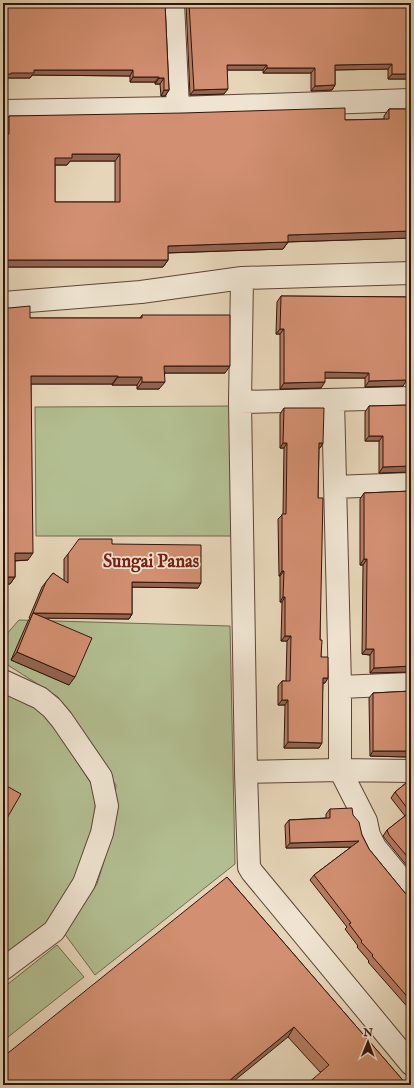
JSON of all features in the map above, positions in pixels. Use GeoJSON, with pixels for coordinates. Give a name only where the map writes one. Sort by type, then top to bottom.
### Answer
{"type":"FeatureCollection","features":[{"type":"Feature","properties":{"kind":"street"},"geometry":{"type":"LineString","coordinates":[[174,3],[178,108]]}},
{"type":"Feature","properties":{"kind":"street"},"geometry":{"type":"LineString","coordinates":[[3,111],[178,108],[411,100]]}},
{"type":"Feature","properties":{"kind":"street"},"geometry":{"type":"LineString","coordinates":[[3,303],[141,292],[242,278],[411,273]]}},
{"type":"Feature","properties":{"kind":"street"},"geometry":{"type":"LineString","coordinates":[[242,278],[240,402],[249,867],[411,1064]]}},
{"type":"Feature","properties":{"kind":"street"},"geometry":{"type":"LineString","coordinates":[[240,402],[411,398]]}},
{"type":"Feature","properties":{"kind":"street"},"geometry":{"type":"LineString","coordinates":[[333,400],[340,687],[340,770],[366,821],[369,835],[375,847],[411,891]]}},
{"type":"Feature","properties":{"kind":"street"},"geometry":{"type":"LineString","coordinates":[[335,487],[411,484]]}},
{"type":"Feature","properties":{"kind":"street"},"geometry":{"type":"LineString","coordinates":[[3,681],[40,698],[52,708],[62,720],[101,777],[107,806],[102,833],[84,883],[54,931],[3,969]]}},
{"type":"Feature","properties":{"kind":"street"},"geometry":{"type":"LineString","coordinates":[[340,687],[411,684]]}},
{"type":"Feature","properties":{"kind":"street"},"geometry":{"type":"LineString","coordinates":[[246,772],[340,770],[411,771]]}},
{"type":"Feature","properties":{"kind":"green space"},"geometry":{"type":"Polygon","coordinates":[[[239,406],[239,536],[36,536],[35,407],[239,406]]]}},
{"type":"Feature","properties":{"kind":"green space"},"geometry":{"type":"Polygon","coordinates":[[[19,620],[230,626],[235,864],[95,975],[64,933],[97,884],[111,838],[116,785],[58,697],[3,662],[3,638],[19,620]]]}},
{"type":"Feature","properties":{"kind":"green space"},"geometry":{"type":"Polygon","coordinates":[[[3,684],[41,707],[96,791],[94,833],[77,880],[47,926],[3,959],[3,684]]]}},
{"type":"Feature","properties":{"kind":"green space"},"geometry":{"type":"Polygon","coordinates":[[[57,945],[84,977],[3,1041],[3,988],[57,945]]]}},
{"type":"Feature","properties":{"kind":"building"},"geometry":{"type":"Polygon","coordinates":[[[3,3],[165,3],[169,90],[164,90],[164,78],[133,77],[133,70],[34,70],[34,73],[3,74],[3,3]]]}},
{"type":"Feature","properties":{"kind":"building"},"geometry":{"type":"Polygon","coordinates":[[[189,3],[411,3],[411,74],[392,74],[392,64],[335,65],[335,85],[315,86],[315,68],[267,68],[267,65],[227,65],[228,89],[194,90],[189,3]]]}},
{"type":"Feature","properties":{"kind":"building"},"geometry":{"type":"Polygon","coordinates":[[[345,108],[345,120],[389,119],[389,109],[411,109],[411,231],[288,235],[288,242],[168,246],[168,260],[3,260],[3,134],[9,134],[9,116],[345,108]],[[72,154],[72,158],[55,158],[55,202],[120,202],[120,154],[72,154]]]}},
{"type":"Feature","properties":{"kind":"building"},"geometry":{"type":"Polygon","coordinates":[[[281,296],[411,297],[411,368],[407,368],[407,380],[369,381],[369,373],[325,372],[325,382],[284,383],[284,329],[280,329],[281,296]]]}},
{"type":"Feature","properties":{"kind":"building"},"geometry":{"type":"Polygon","coordinates":[[[30,306],[30,318],[142,318],[142,315],[230,315],[230,366],[164,366],[165,382],[142,382],[142,377],[31,376],[33,553],[15,553],[15,577],[3,577],[3,307],[9,308],[30,306]]]}},
{"type":"Feature","properties":{"kind":"building"},"geometry":{"type":"Polygon","coordinates":[[[411,405],[411,466],[383,467],[383,436],[369,436],[369,406],[411,405]]]}},
{"type":"Feature","properties":{"kind":"building"},"geometry":{"type":"Polygon","coordinates":[[[284,408],[324,408],[323,443],[319,443],[318,498],[323,498],[320,640],[322,640],[321,657],[328,657],[328,678],[323,678],[322,743],[288,742],[288,700],[282,700],[282,681],[290,681],[291,636],[285,636],[285,597],[283,597],[284,571],[282,571],[282,514],[286,514],[287,443],[283,443],[284,408]]]}},
{"type":"Feature","properties":{"kind":"building"},"geometry":{"type":"Polygon","coordinates":[[[411,491],[411,666],[374,668],[374,649],[366,649],[367,559],[364,559],[364,493],[411,491]]]}},
{"type":"Feature","properties":{"kind":"building"},"geometry":{"type":"Polygon","coordinates":[[[79,539],[112,539],[112,544],[201,545],[201,583],[132,582],[132,614],[33,613],[46,582],[53,573],[68,583],[68,554],[79,539]]]}},
{"type":"Feature","properties":{"kind":"building"},"geometry":{"type":"Polygon","coordinates":[[[33,613],[92,638],[75,677],[17,652],[33,613]]]}},
{"type":"Feature","properties":{"kind":"building"},"geometry":{"type":"Polygon","coordinates":[[[411,691],[411,751],[373,751],[373,693],[411,691]]]}},
{"type":"Feature","properties":{"kind":"building"},"geometry":{"type":"Polygon","coordinates":[[[411,779],[411,861],[389,835],[387,830],[410,812],[395,792],[411,779]]]}},
{"type":"Feature","properties":{"kind":"building"},"geometry":{"type":"Polygon","coordinates":[[[3,784],[21,794],[3,825],[3,784]]]}},
{"type":"Feature","properties":{"kind":"building"},"geometry":{"type":"Polygon","coordinates":[[[352,808],[353,815],[359,822],[362,835],[369,849],[405,893],[411,897],[411,1001],[361,942],[362,941],[349,924],[351,923],[314,875],[359,841],[290,843],[289,820],[330,818],[330,809],[352,808]]]}},
{"type":"Feature","properties":{"kind":"building"},"geometry":{"type":"Polygon","coordinates":[[[227,877],[407,1085],[306,1085],[329,1065],[294,1027],[224,1085],[3,1085],[3,1057],[227,877]]]}},
{"type":"Feature","properties":{"kind":"district","name":"Sungai Panas"},"geometry":{"type":"Point","coordinates":[151,561]}}]}
